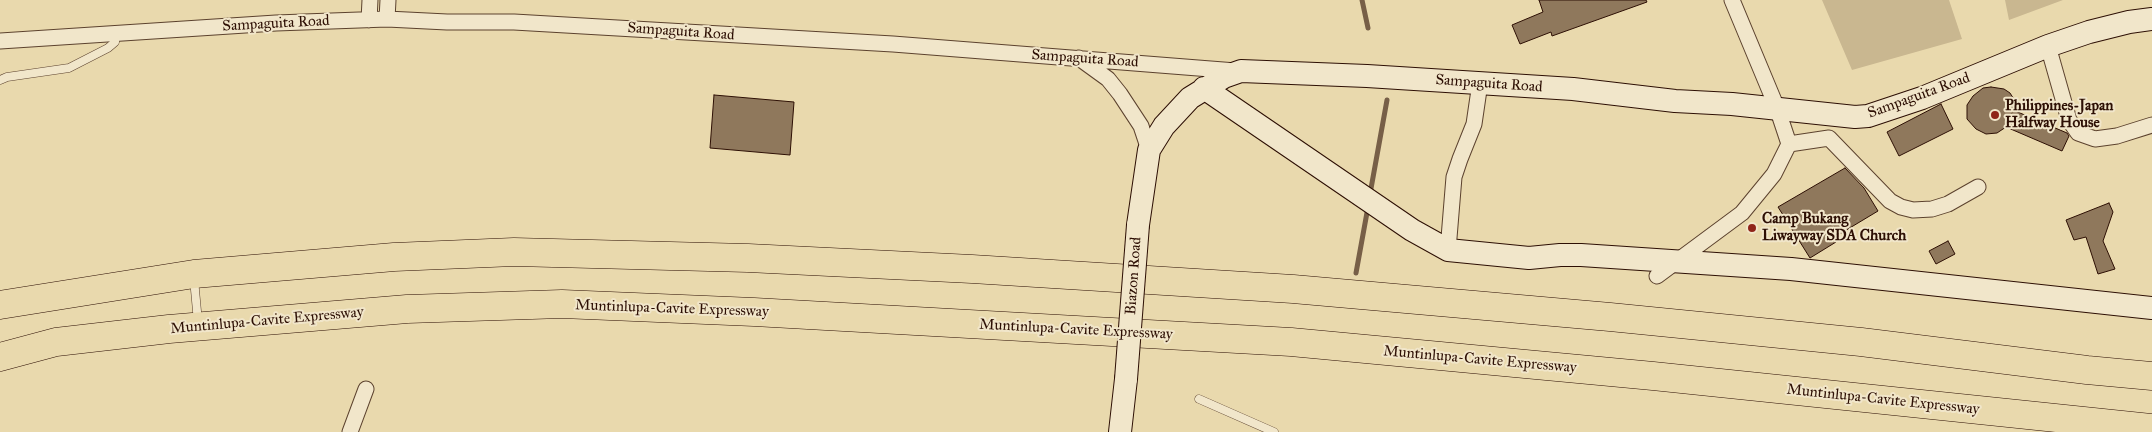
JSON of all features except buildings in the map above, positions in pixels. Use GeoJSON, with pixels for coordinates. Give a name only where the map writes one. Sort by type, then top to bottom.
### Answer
{"type":"FeatureCollection","features":[{"type":"Feature","properties":{"kind":"highway"},"geometry":{"type":"LineString","coordinates":[[0,305],[194,274],[394,257],[514,252],[748,258],[972,269],[1293,289],[1610,317],[1861,342],[2087,370],[2152,376]]}},
{"type":"Feature","properties":{"kind":"highway","name":"Muntinlupa-Cavite Expressway"},"geometry":{"type":"LineString","coordinates":[[0,357],[56,342],[199,326],[407,309],[562,304],[754,312],[1291,342],[2152,428]]}},
{"type":"Feature","properties":{"kind":"street"},"geometry":{"type":"LineString","coordinates":[[368,20],[370,0]]}},
{"type":"Feature","properties":{"kind":"street"},"geometry":{"type":"LineString","coordinates":[[386,19],[388,0]]}},
{"type":"Feature","properties":{"kind":"street"},"geometry":{"type":"LineString","coordinates":[[1657,276],[1742,213],[1774,174],[1789,144],[1777,108],[1732,0]]}},
{"type":"Feature","properties":{"kind":"street","name":"Sampaguita Road"},"geometry":{"type":"LineString","coordinates":[[0,41],[276,23],[386,19],[447,22],[514,22],[1078,57],[1241,71],[1573,89],[1675,101],[1868,116],[1922,98],[2048,46],[2089,32],[2129,22],[2152,19]]}},
{"type":"Feature","properties":{"kind":"street"},"geometry":{"type":"LineString","coordinates":[[2048,46],[2068,120],[2078,133],[2095,138],[2117,136],[2152,125]]}},
{"type":"Feature","properties":{"kind":"street","name":"Biazon Road"},"geometry":{"type":"LineString","coordinates":[[1078,57],[1108,79],[1120,94],[1141,126],[1148,150],[1138,225],[1120,432]]}},
{"type":"Feature","properties":{"kind":"street","name":"Biazon Road"},"geometry":{"type":"LineString","coordinates":[[1148,150],[1164,126],[1190,98],[1204,88],[1241,71]]}},
{"type":"Feature","properties":{"kind":"street"},"geometry":{"type":"LineString","coordinates":[[1448,250],[1454,178],[1474,124],[1480,83]]}},
{"type":"Feature","properties":{"kind":"street"},"geometry":{"type":"LineString","coordinates":[[1204,88],[1412,230],[1448,250],[1528,258],[1581,255],[1791,269],[2152,308]]}},
{"type":"Feature","properties":{"kind":"street"},"geometry":{"type":"LineString","coordinates":[[1829,138],[1837,115]]}},
{"type":"Feature","properties":{"kind":"street"},"geometry":{"type":"LineString","coordinates":[[1789,144],[1829,138]]}},
{"type":"Feature","properties":{"kind":"street"},"geometry":{"type":"LineString","coordinates":[[1829,138],[1890,201],[1901,207],[1913,210],[1932,209],[1948,204],[1978,187]]}},
{"type":"Feature","properties":{"kind":"street"},"geometry":{"type":"LineString","coordinates":[[350,432],[366,389]]}},
{"type":"Feature","properties":{"kind":"lane"},"geometry":{"type":"LineString","coordinates":[[0,80],[7,77],[68,68],[108,48],[115,42],[116,33]]}},
{"type":"Feature","properties":{"kind":"lane"},"geometry":{"type":"LineString","coordinates":[[194,274],[199,326]]}},
{"type":"Feature","properties":{"kind":"lane"},"geometry":{"type":"LineString","coordinates":[[1200,399],[1274,432]]}},
{"type":"Feature","properties":{"kind":"shaded area"},"geometry":{"type":"Polygon","coordinates":[[[1822,0],[1949,0],[1962,39],[1852,70],[1822,0]]]}},
{"type":"Feature","properties":{"kind":"shaded area"},"geometry":{"type":"Polygon","coordinates":[[[2005,0],[2063,0],[2009,20],[2005,0]]]}},
{"type":"Feature","properties":{"kind":"waterway"},"geometry":{"type":"LineString","coordinates":[[1362,0],[1368,28]]}},
{"type":"Feature","properties":{"kind":"waterway"},"geometry":{"type":"LineString","coordinates":[[1370,194],[1387,100]]}},
{"type":"Feature","properties":{"kind":"waterway"},"geometry":{"type":"LineString","coordinates":[[1356,273],[1368,207]]}},
{"type":"Feature","properties":{"kind":"place","name":"Philippines-Japan Halfway House"},"geometry":{"type":"Point","coordinates":[1995,115]}},
{"type":"Feature","properties":{"kind":"place","name":"Camp Bukang Liwayway SDA Church"},"geometry":{"type":"Point","coordinates":[1752,228]}}]}
